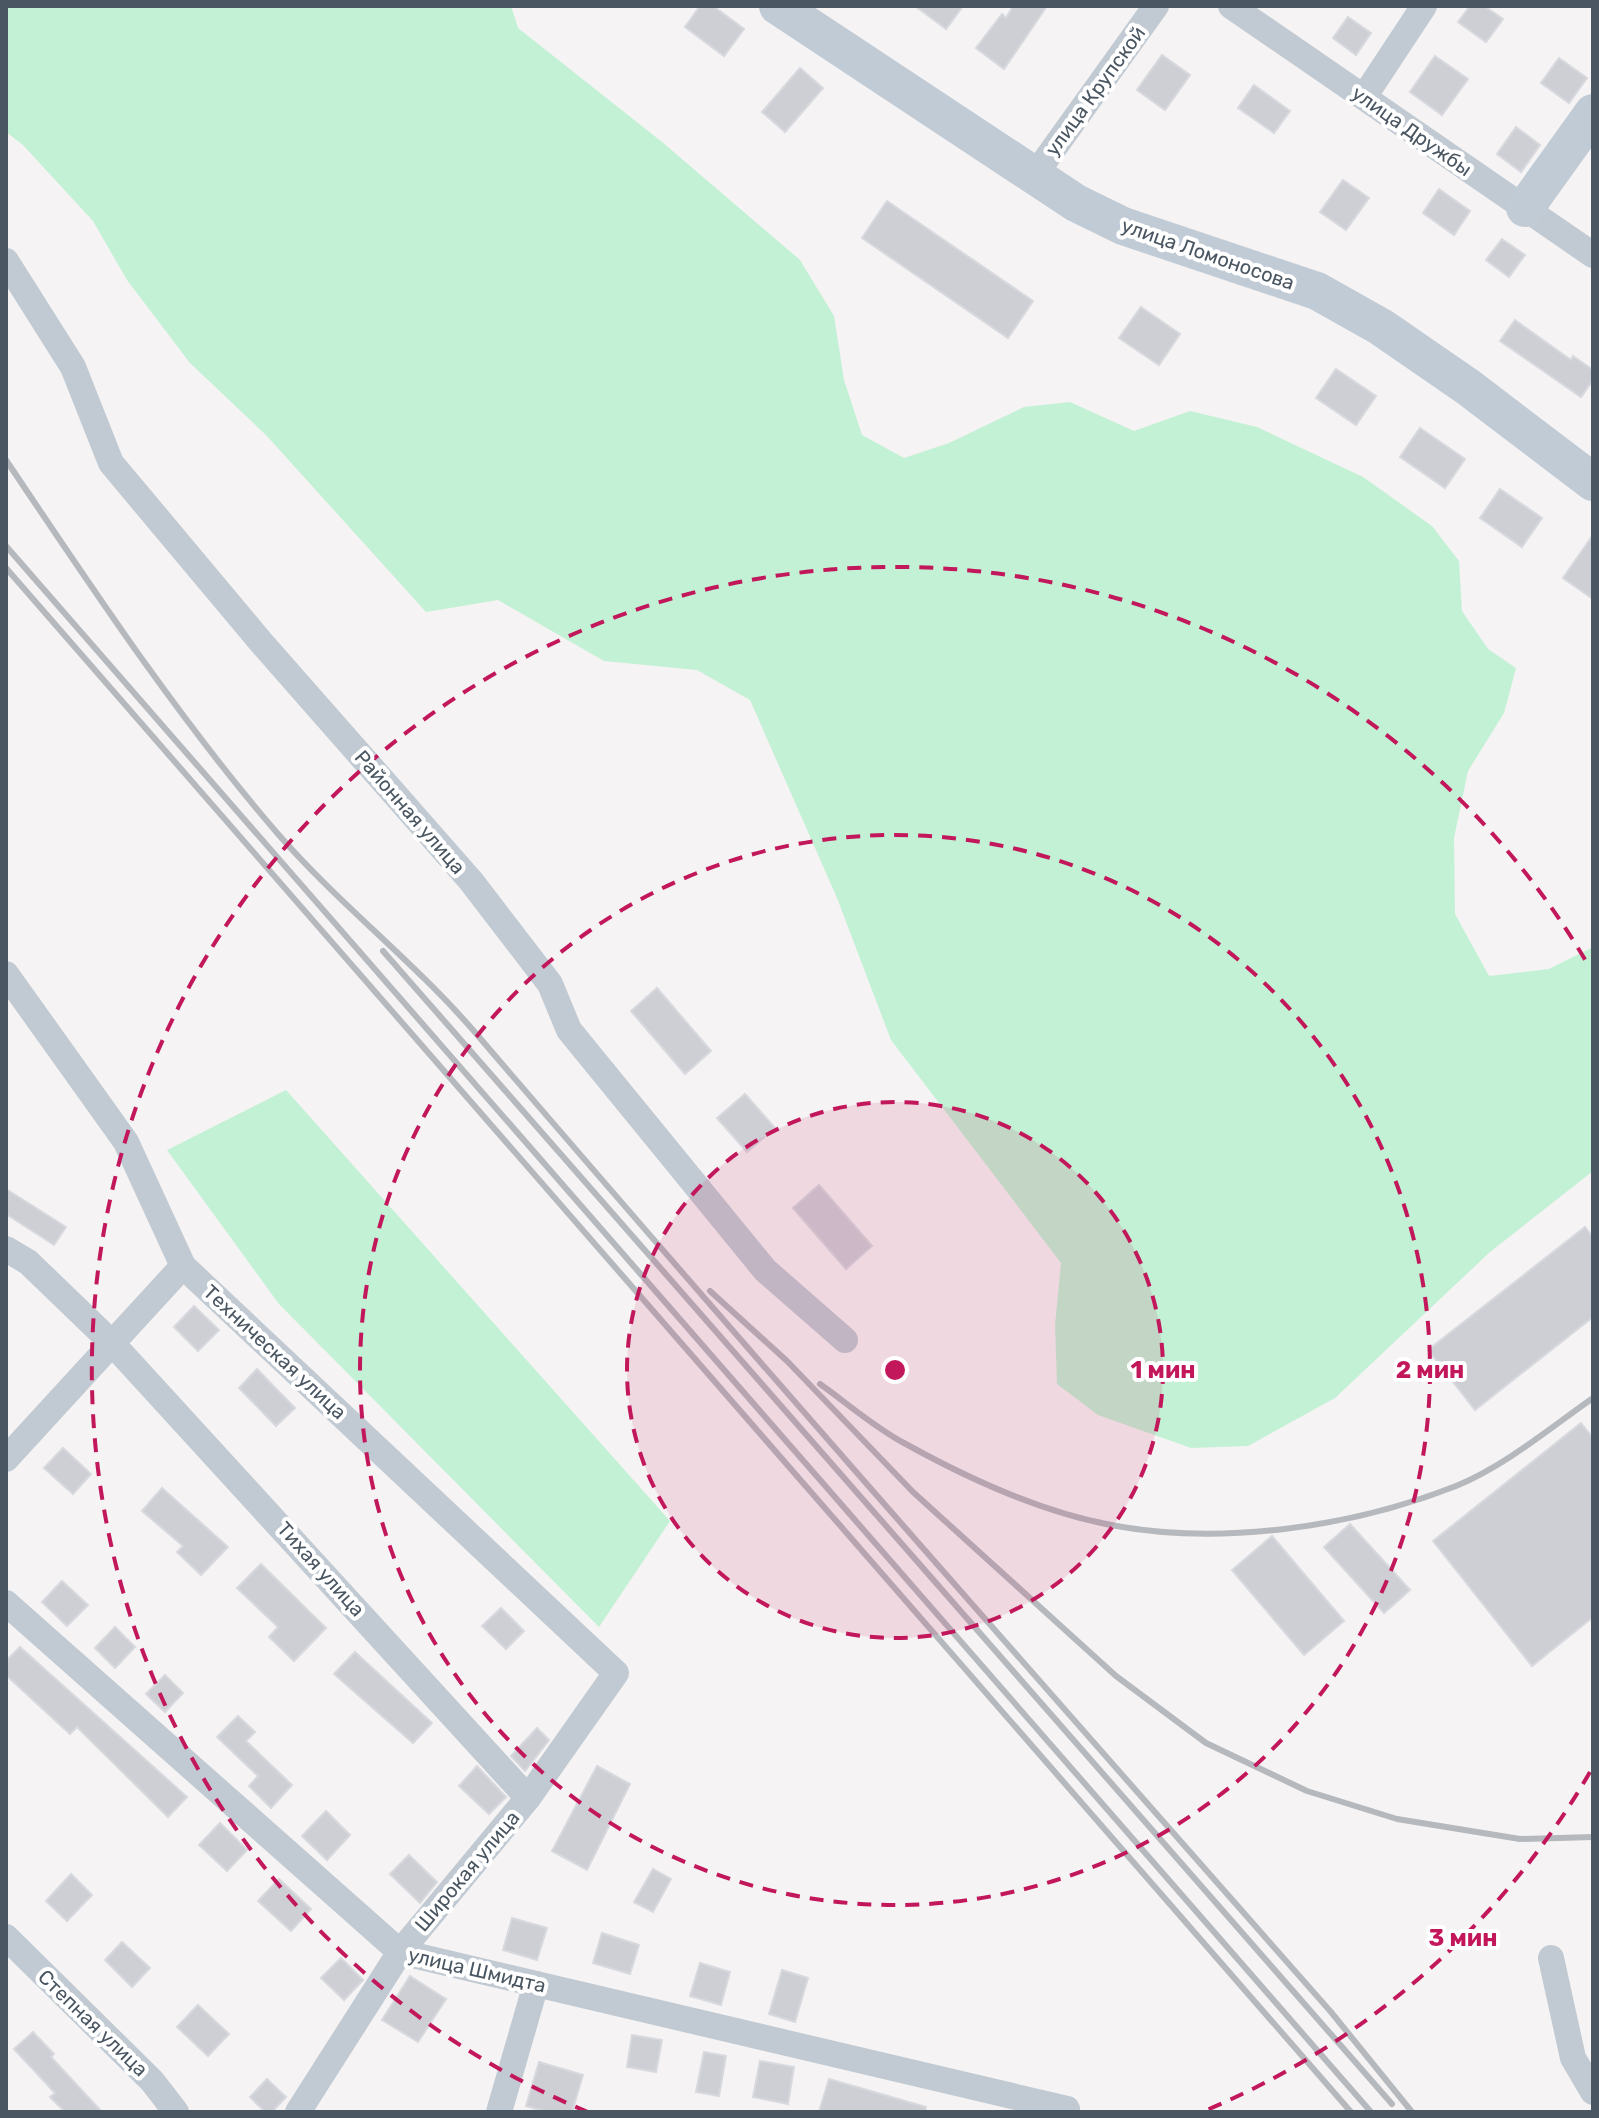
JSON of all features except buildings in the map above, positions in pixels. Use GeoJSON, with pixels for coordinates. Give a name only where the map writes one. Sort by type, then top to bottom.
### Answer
{"type":"FeatureCollection","features":[{"type":"Feature","properties":{"kind":"street","name":"улица Ломоносова"},"geometry":{"type":"LineString","coordinates":[[778,6],[1034,176],[1123,226],[1187,250],[1260,269],[1317,291],[1381,327],[1455,378],[1593,482]]}},
{"type":"Feature","properties":{"kind":"street","name":"улица Крупской"},"geometry":{"type":"LineString","coordinates":[[1034,176],[1156,6]]}},
{"type":"Feature","properties":{"kind":"street","name":"улица Дружбы"},"geometry":{"type":"LineString","coordinates":[[1231,6],[1593,255]]}},
{"type":"Feature","properties":{"kind":"street"},"geometry":{"type":"LineString","coordinates":[[1364,97],[1424,6]]}},
{"type":"Feature","properties":{"kind":"street"},"geometry":{"type":"LineString","coordinates":[[1525,208],[1593,113]]}},
{"type":"Feature","properties":{"kind":"street","name":"Районная улица"},"geometry":{"type":"LineString","coordinates":[[6,261],[73,367],[111,463],[260,641],[471,881],[550,984],[569,1030],[765,1270],[845,1340]]}},
{"type":"Feature","properties":{"kind":"street","name":"Техническая улица"},"geometry":{"type":"LineString","coordinates":[[6,974],[126,1142],[183,1266],[616,1673]]}},
{"type":"Feature","properties":{"kind":"street","name":"Тихая улица"},"geometry":{"type":"LineString","coordinates":[[6,1249],[28,1262],[111,1342],[528,1798]]}},
{"type":"Feature","properties":{"kind":"street"},"geometry":{"type":"LineString","coordinates":[[6,1459],[183,1266]]}},
{"type":"Feature","properties":{"kind":"street","name":"улица Шмидта"},"geometry":{"type":"LineString","coordinates":[[6,1603],[400,1952],[1066,2110]]}},
{"type":"Feature","properties":{"kind":"street","name":"Широкая улица"},"geometry":{"type":"LineString","coordinates":[[298,2112],[400,1952],[528,1798],[616,1673]]}},
{"type":"Feature","properties":{"kind":"street","name":"Степная улица"},"geometry":{"type":"LineString","coordinates":[[6,1937],[152,2081],[176,2112]]}},
{"type":"Feature","properties":{"kind":"street"},"geometry":{"type":"LineString","coordinates":[[1551,1958],[1573,2058],[1593,2092]]}},
{"type":"Feature","properties":{"kind":"street"},"geometry":{"type":"LineString","coordinates":[[499,2112],[536,1984]]}},
{"type":"Feature","properties":{"kind":"green space"},"geometry":{"type":"Polygon","coordinates":[[[6,6],[511,6],[518,28],[662,142],[800,260],[834,316],[844,380],[862,435],[904,458],[949,443],[1024,407],[1070,402],[1134,431],[1190,411],[1257,427],[1363,477],[1432,526],[1459,561],[1462,611],[1488,649],[1516,668],[1504,713],[1468,771],[1454,838],[1455,914],[1489,976],[1549,969],[1593,947],[1593,1171],[1490,1252],[1335,1398],[1248,1446],[1191,1448],[1098,1415],[1057,1384],[1055,1325],[1061,1263],[891,1040],[837,898],[750,700],[697,670],[604,661],[498,600],[426,612],[266,435],[190,363],[127,280],[93,221],[23,145],[6,132],[6,6]]]}},
{"type":"Feature","properties":{"kind":"green space"},"geometry":{"type":"Polygon","coordinates":[[[286,1090],[670,1521],[599,1627],[279,1304],[167,1150],[286,1090]]]}},
{"type":"Feature","properties":{"kind":"railway"},"geometry":{"type":"LineString","coordinates":[[6,460],[170,698],[278,834],[325,884],[450,1004],[1331,2012],[1412,2112]]}},
{"type":"Feature","properties":{"kind":"railway"},"geometry":{"type":"LineString","coordinates":[[6,546],[1371,2112]]}},
{"type":"Feature","properties":{"kind":"railway"},"geometry":{"type":"LineString","coordinates":[[6,568],[1351,2112]]}},
{"type":"Feature","properties":{"kind":"railway"},"geometry":{"type":"LineString","coordinates":[[383,951],[1392,2104]]}},
{"type":"Feature","properties":{"kind":"railway"},"geometry":{"type":"LineString","coordinates":[[710,1291],[787,1361],[913,1492],[1116,1676],[1206,1743],[1307,1791],[1397,1819],[1520,1839],[1593,1837]]}},
{"type":"Feature","properties":{"kind":"railway"},"geometry":{"type":"LineString","coordinates":[[820,1384],[893,1437],[953,1469],[1031,1503],[1111,1525],[1197,1534],[1286,1529],[1330,1522],[1416,1500],[1456,1486],[1492,1468],[1593,1398]]}}]}
